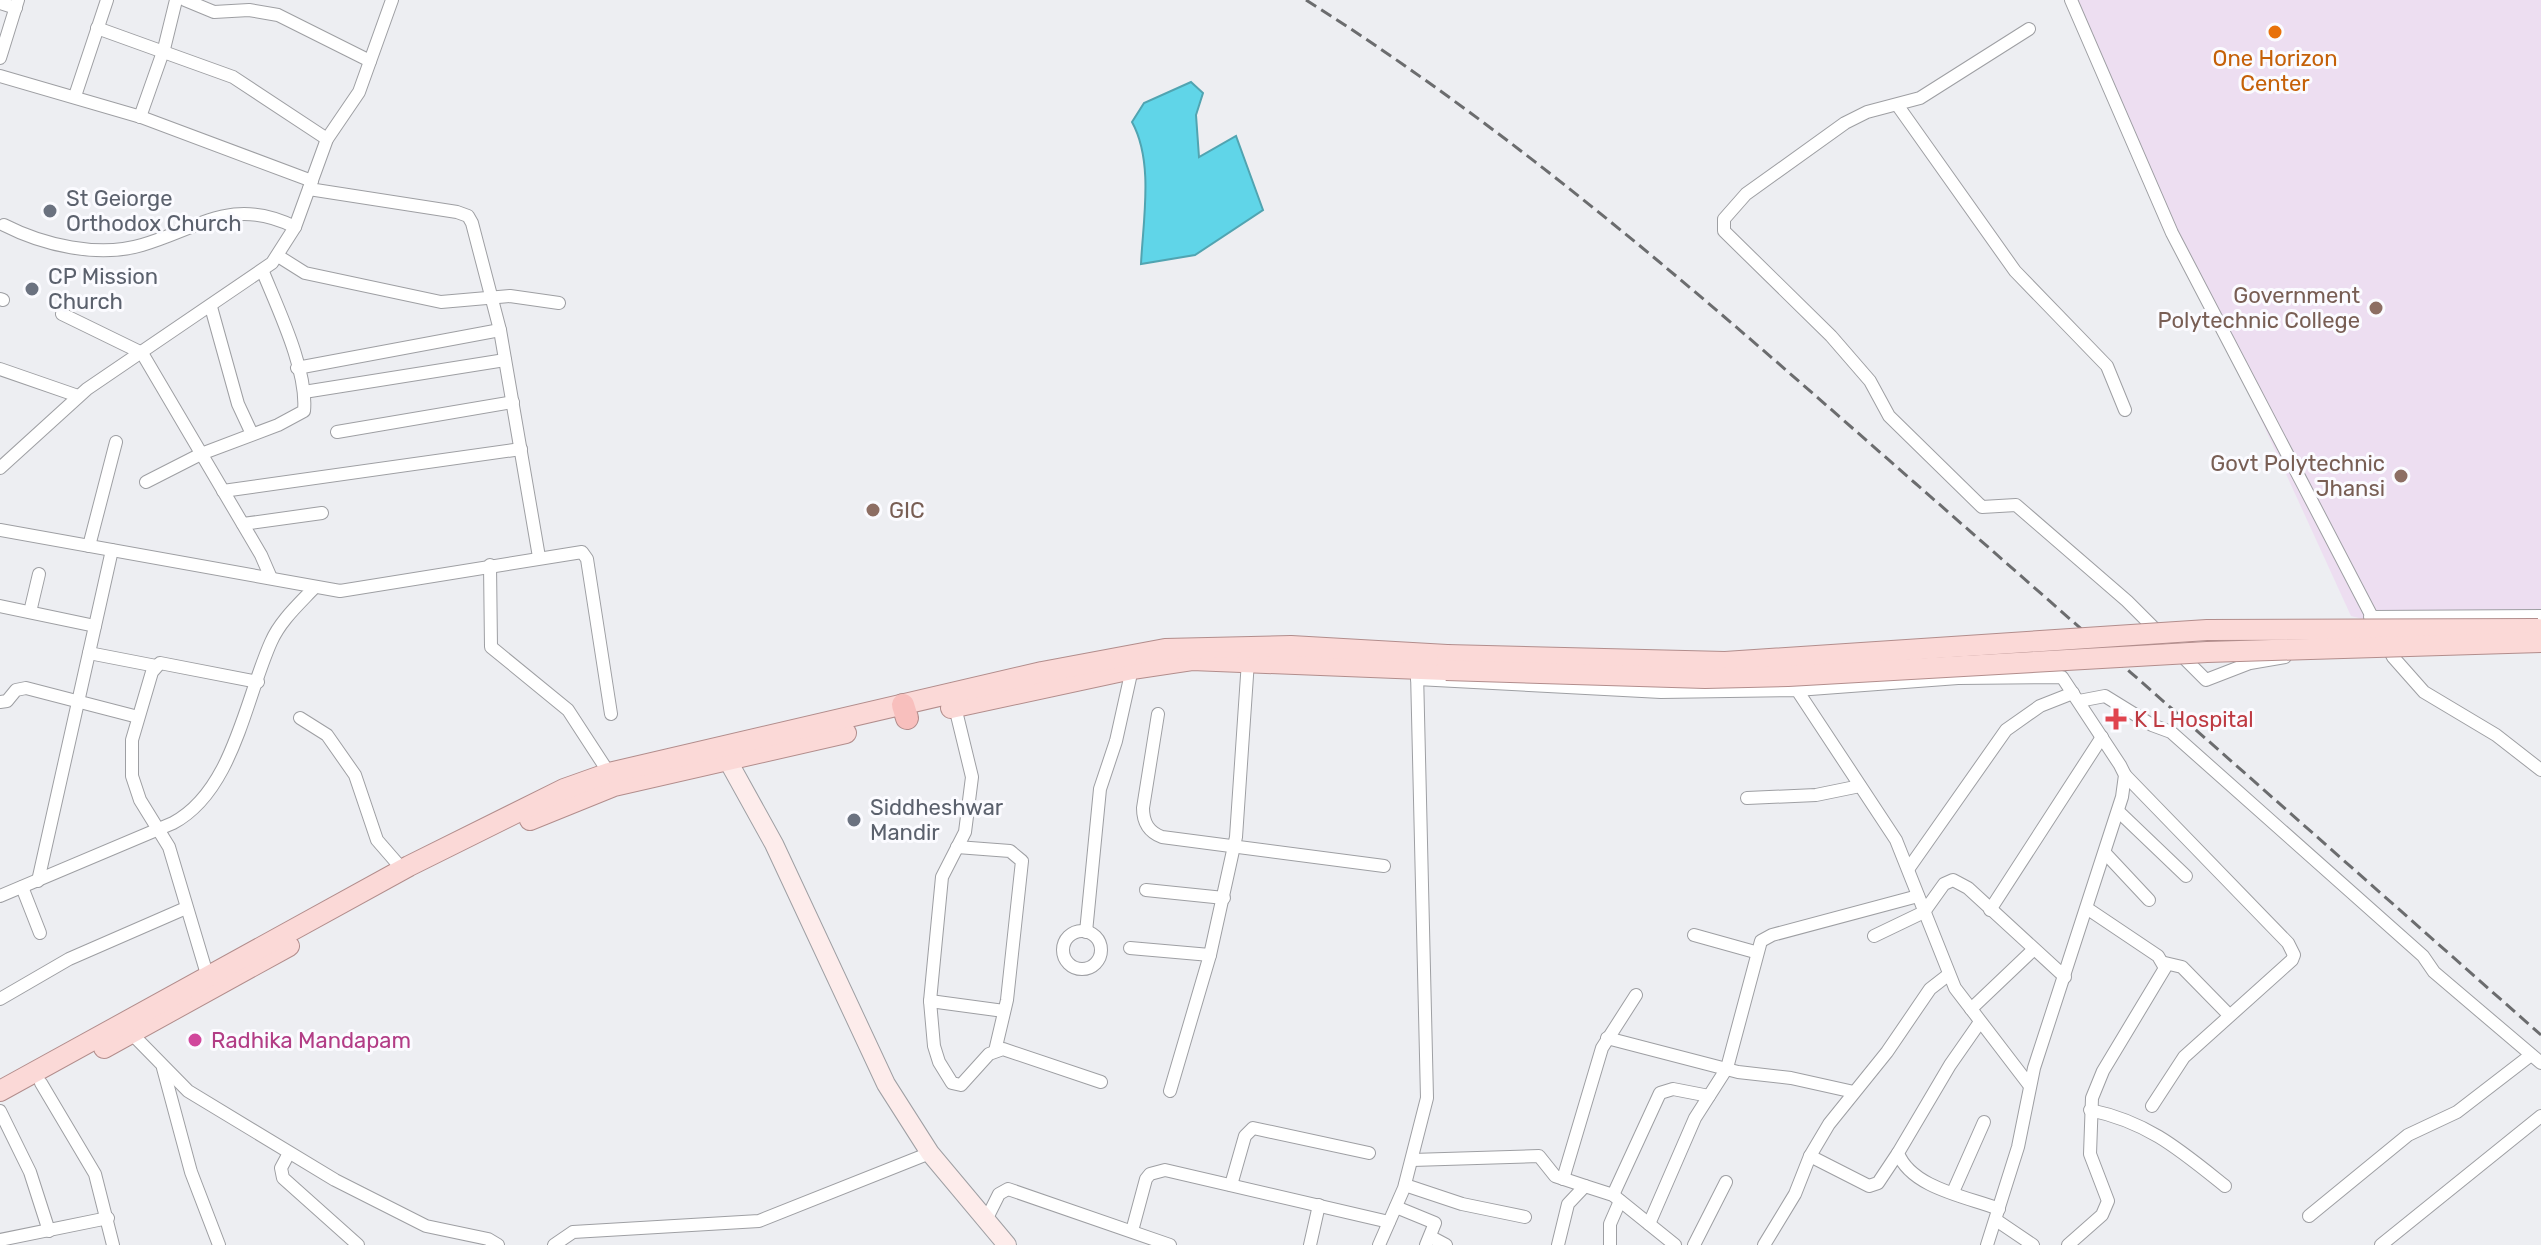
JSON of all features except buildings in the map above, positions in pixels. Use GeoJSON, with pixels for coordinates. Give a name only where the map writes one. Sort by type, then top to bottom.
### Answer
{"type":"FeatureCollection","features":[{"type":"Feature","properties":{"kind":"main road"},"geometry":{"type":"LineString","coordinates":[[0,1109],[132,1034],[209,982],[403,870],[526,807],[609,773],[905,712],[955,707],[1132,669],[1192,660],[1417,667],[1447,662],[1725,662],[2207,630],[2540,620]]}},
{"type":"Feature","properties":{"kind":"main road"},"geometry":{"type":"LineString","coordinates":[[1447,662],[1705,678],[2222,651],[2541,642]]}},
{"type":"Feature","properties":{"kind":"main road"},"geometry":{"type":"LineString","coordinates":[[0,1091],[527,821],[614,786],[728,761],[1042,672],[1165,649],[1234,646],[1417,667]]}},
{"type":"Feature","properties":{"kind":"street"},"geometry":{"type":"LineString","coordinates":[[75,96],[107,0]]}},
{"type":"Feature","properties":{"kind":"street"},"geometry":{"type":"LineString","coordinates":[[140,117],[164,49],[176,0]]}},
{"type":"Feature","properties":{"kind":"street"},"geometry":{"type":"LineString","coordinates":[[185,0],[214,12],[249,10],[278,15],[370,61]]}},
{"type":"Feature","properties":{"kind":"street"},"geometry":{"type":"LineString","coordinates":[[0,468],[78,396],[263,272],[278,256],[295,227],[327,139],[359,92],[392,0]]}},
{"type":"Feature","properties":{"kind":"street"},"geometry":{"type":"LineString","coordinates":[[2071,0],[2162,212],[2390,652],[2424,692],[2496,735],[2541,770]]}},
{"type":"Feature","properties":{"kind":"street"},"geometry":{"type":"LineString","coordinates":[[0,3],[17,4],[0,58]]}},
{"type":"Feature","properties":{"kind":"street"},"geometry":{"type":"LineString","coordinates":[[97,28],[164,49],[240,81],[327,139]]}},
{"type":"Feature","properties":{"kind":"street"},"geometry":{"type":"LineString","coordinates":[[2029,29],[1933,91],[1898,106],[1867,112],[1845,123],[1746,194],[1723,223],[1728,236],[1774,277],[1870,381],[1889,416],[1976,503],[1986,508],[2012,503],[2028,515],[2127,601],[2206,680],[2250,663],[2288,657],[2390,652]]}},
{"type":"Feature","properties":{"kind":"street"},"geometry":{"type":"LineString","coordinates":[[0,76],[140,117],[310,185],[468,216],[500,330],[539,557]]}},
{"type":"Feature","properties":{"kind":"street"},"geometry":{"type":"LineString","coordinates":[[1898,106],[2015,271],[2107,366],[2125,410]]}},
{"type":"Feature","properties":{"kind":"street"},"geometry":{"type":"LineString","coordinates":[[4,225],[41,240],[111,250],[140,246],[210,218],[241,213],[275,217],[295,227]]}},
{"type":"Feature","properties":{"kind":"street"},"geometry":{"type":"LineString","coordinates":[[278,256],[305,273],[441,302],[492,297],[559,303]]}},
{"type":"Feature","properties":{"kind":"street"},"geometry":{"type":"LineString","coordinates":[[146,482],[201,454],[304,411],[304,392],[297,368],[263,272]]}},
{"type":"Feature","properties":{"kind":"street"},"geometry":{"type":"LineString","coordinates":[[211,307],[236,397],[252,434]]}},
{"type":"Feature","properties":{"kind":"street"},"geometry":{"type":"LineString","coordinates":[[62,314],[142,353],[243,524],[271,578]]}},
{"type":"Feature","properties":{"kind":"street"},"geometry":{"type":"LineString","coordinates":[[297,368],[500,330]]}},
{"type":"Feature","properties":{"kind":"street"},"geometry":{"type":"LineString","coordinates":[[304,392],[505,360]]}},
{"type":"Feature","properties":{"kind":"street"},"geometry":{"type":"LineString","coordinates":[[0,369],[78,396]]}},
{"type":"Feature","properties":{"kind":"street"},"geometry":{"type":"LineString","coordinates":[[337,432],[513,402]]}},
{"type":"Feature","properties":{"kind":"street"},"geometry":{"type":"LineString","coordinates":[[89,546],[116,442]]}},
{"type":"Feature","properties":{"kind":"street"},"geometry":{"type":"LineString","coordinates":[[223,491],[521,449]]}},
{"type":"Feature","properties":{"kind":"street"},"geometry":{"type":"LineString","coordinates":[[243,524],[322,513]]}},
{"type":"Feature","properties":{"kind":"street"},"geometry":{"type":"LineString","coordinates":[[0,530],[314,588],[348,591],[582,552],[587,559],[611,714]]}},
{"type":"Feature","properties":{"kind":"street"},"geometry":{"type":"LineString","coordinates":[[38,881],[112,550]]}},
{"type":"Feature","properties":{"kind":"street"},"geometry":{"type":"LineString","coordinates":[[490,565],[491,647],[568,710],[609,773]]}},
{"type":"Feature","properties":{"kind":"street"},"geometry":{"type":"LineString","coordinates":[[30,612],[39,574]]}},
{"type":"Feature","properties":{"kind":"street"},"geometry":{"type":"LineString","coordinates":[[0,896],[161,829],[187,816],[206,799],[258,682],[272,640],[314,588]]}},
{"type":"Feature","properties":{"kind":"street"},"geometry":{"type":"LineString","coordinates":[[0,606],[95,626]]}},
{"type":"Feature","properties":{"kind":"street"},"geometry":{"type":"LineString","coordinates":[[2370,617],[2540,620],[2541,642]]}},
{"type":"Feature","properties":{"kind":"street"},"geometry":{"type":"LineString","coordinates":[[89,653],[156,666],[165,663],[258,682]]}},
{"type":"Feature","properties":{"kind":"street"},"geometry":{"type":"LineString","coordinates":[[1170,1091],[1210,955],[1234,847],[1248,661]]}},
{"type":"Feature","properties":{"kind":"street"},"geometry":{"type":"LineString","coordinates":[[156,666],[130,751],[132,776],[140,800],[161,829],[209,982]]}},
{"type":"Feature","properties":{"kind":"street"},"geometry":{"type":"LineString","coordinates":[[1379,1245],[1405,1185],[1427,1098],[1417,667],[1600,690],[1797,690],[1958,678],[2062,677],[2125,775],[2292,949],[2292,960],[2184,1057],[2152,1106]]}},
{"type":"Feature","properties":{"kind":"street"},"geometry":{"type":"LineString","coordinates":[[1086,932],[1100,789],[1132,669]]}},
{"type":"Feature","properties":{"kind":"street"},"geometry":{"type":"LineString","coordinates":[[0,702],[7,701],[19,688],[138,717]]}},
{"type":"Feature","properties":{"kind":"street"},"geometry":{"type":"LineString","coordinates":[[1797,690],[1887,823],[1909,868],[1948,975],[2030,1086]]}},
{"type":"Feature","properties":{"kind":"street"},"geometry":{"type":"LineString","coordinates":[[1909,868],[1991,746],[2006,730],[2040,706],[2076,697],[2105,696],[2152,725],[2171,732],[2536,1059],[2457,1112],[2408,1135],[2309,1216]]}},
{"type":"Feature","properties":{"kind":"street"},"geometry":{"type":"LineString","coordinates":[[955,707],[972,777],[965,832],[957,847],[942,877],[930,1001],[934,1046],[939,1062],[952,1083],[961,1085],[995,1051],[1004,1011],[1022,861],[1010,851],[957,847]]}},
{"type":"Feature","properties":{"kind":"street"},"geometry":{"type":"LineString","coordinates":[[1158,714],[1143,808],[1147,827],[1162,837],[1384,866]]}},
{"type":"Feature","properties":{"kind":"street"},"geometry":{"type":"LineString","coordinates":[[300,718],[327,735],[355,775],[377,840],[403,870]]}},
{"type":"Feature","properties":{"kind":"street"},"geometry":{"type":"LineString","coordinates":[[1990,910],[2102,737]]}},
{"type":"Feature","properties":{"kind":"street"},"geometry":{"type":"LineString","coordinates":[[728,761],[786,870],[882,1075],[930,1153],[986,1220],[1000,1243]]}},
{"type":"Feature","properties":{"kind":"street"},"geometry":{"type":"LineString","coordinates":[[1987,1245],[2018,1147],[2030,1086],[2118,811],[2125,775]]}},
{"type":"Feature","properties":{"kind":"street"},"geometry":{"type":"LineString","coordinates":[[1747,798],[1816,795],[1860,786]]}},
{"type":"Feature","properties":{"kind":"street"},"geometry":{"type":"LineString","coordinates":[[2118,811],[2186,876]]}},
{"type":"Feature","properties":{"kind":"street"},"geometry":{"type":"LineString","coordinates":[[2105,853],[2149,900]]}},
{"type":"Feature","properties":{"kind":"street"},"geometry":{"type":"LineString","coordinates":[[1874,936],[1924,912],[1944,884],[1953,880],[1968,888],[2065,977]]}},
{"type":"Feature","properties":{"kind":"street"},"geometry":{"type":"LineString","coordinates":[[22,887],[40,933]]}},
{"type":"Feature","properties":{"kind":"street"},"geometry":{"type":"LineString","coordinates":[[1146,890],[1224,898]]}},
{"type":"Feature","properties":{"kind":"street"},"geometry":{"type":"LineString","coordinates":[[1649,1224],[1695,1118],[1727,1068],[1755,952],[1761,941],[1772,935],[1918,896]]}},
{"type":"Feature","properties":{"kind":"street"},"geometry":{"type":"LineString","coordinates":[[0,999],[69,959],[186,908]]}},
{"type":"Feature","properties":{"kind":"street"},"geometry":{"type":"LineString","coordinates":[[2088,909],[2165,963],[2182,967],[2229,1015]]}},
{"type":"Feature","properties":{"kind":"street"},"geometry":{"type":"LineString","coordinates":[[1694,935],[1755,952]]}},
{"type":"Feature","properties":{"kind":"street"},"geometry":{"type":"LineString","coordinates":[[1130,948],[1210,955]]}},
{"type":"Feature","properties":{"kind":"street"},"geometry":{"type":"LineString","coordinates":[[1971,1009],[2033,950]]}},
{"type":"Feature","properties":{"kind":"street"},"geometry":{"type":"LineString","coordinates":[[2073,1241],[2102,1215],[2108,1201],[2090,1154],[2090,1110],[2103,1071],[2165,972],[2165,963]]}},
{"type":"Feature","properties":{"kind":"street"},"geometry":{"type":"LineString","coordinates":[[1764,1245],[1795,1194],[1810,1156],[1829,1124],[1887,1052],[1930,989],[1948,975]]}},
{"type":"Feature","properties":{"kind":"street"},"geometry":{"type":"LineString","coordinates":[[1563,1179],[1607,1038],[1636,995]]}},
{"type":"Feature","properties":{"kind":"street"},"geometry":{"type":"LineString","coordinates":[[930,1001],[1004,1011]]}},
{"type":"Feature","properties":{"kind":"street"},"geometry":{"type":"LineString","coordinates":[[1810,1156],[1869,1186],[1878,1183],[1980,1022]]}},
{"type":"Feature","properties":{"kind":"street"},"geometry":{"type":"LineString","coordinates":[[132,1034],[188,1091],[228,1119],[413,1221],[488,1239],[498,1245]]}},
{"type":"Feature","properties":{"kind":"street"},"geometry":{"type":"LineString","coordinates":[[1607,1038],[1727,1068],[1854,1092]]}},
{"type":"Feature","properties":{"kind":"street"},"geometry":{"type":"LineString","coordinates":[[995,1051],[1011,1051],[1101,1082]]}},
{"type":"Feature","properties":{"kind":"street"},"geometry":{"type":"LineString","coordinates":[[163,1068],[191,1172],[219,1245]]}},
{"type":"Feature","properties":{"kind":"street"},"geometry":{"type":"LineString","coordinates":[[41,1083],[95,1174],[113,1245]]}},
{"type":"Feature","properties":{"kind":"street"},"geometry":{"type":"LineString","coordinates":[[1610,1245],[1610,1224],[1617,1198],[1660,1093],[1673,1089],[1709,1096]]}},
{"type":"Feature","properties":{"kind":"street"},"geometry":{"type":"LineString","coordinates":[[0,1109],[30,1172],[49,1231]]}},
{"type":"Feature","properties":{"kind":"street"},"geometry":{"type":"LineString","coordinates":[[2090,1110],[2133,1122],[2161,1136],[2225,1186]]}},
{"type":"Feature","properties":{"kind":"street"},"geometry":{"type":"LineString","coordinates":[[2381,1245],[2541,1116]]}},
{"type":"Feature","properties":{"kind":"street"},"geometry":{"type":"LineString","coordinates":[[1953,1192],[1984,1122]]}},
{"type":"Feature","properties":{"kind":"street"},"geometry":{"type":"LineString","coordinates":[[1231,1185],[1245,1136],[1253,1128],[1369,1153]]}},
{"type":"Feature","properties":{"kind":"street"},"geometry":{"type":"LineString","coordinates":[[289,1153],[281,1168],[283,1178],[358,1245]]}},
{"type":"Feature","properties":{"kind":"street"},"geometry":{"type":"LineString","coordinates":[[554,1245],[573,1232],[759,1221],[930,1153]]}},
{"type":"Feature","properties":{"kind":"street"},"geometry":{"type":"LineString","coordinates":[[1898,1153],[1901,1160],[1926,1182],[1998,1215],[2033,1245]]}},
{"type":"Feature","properties":{"kind":"street"},"geometry":{"type":"LineString","coordinates":[[1412,1160],[1539,1156],[1545,1160],[1551,1173],[1617,1198],[1675,1245]]}},
{"type":"Feature","properties":{"kind":"street"},"geometry":{"type":"LineString","coordinates":[[1132,1231],[1146,1179],[1156,1171],[1389,1222]]}},
{"type":"Feature","properties":{"kind":"street"},"geometry":{"type":"LineString","coordinates":[[1694,1245],[1726,1182]]}},
{"type":"Feature","properties":{"kind":"street"},"geometry":{"type":"LineString","coordinates":[[1405,1185],[1462,1204],[1525,1217]]}},
{"type":"Feature","properties":{"kind":"street"},"geometry":{"type":"LineString","coordinates":[[1558,1245],[1568,1204],[1585,1186]]}},
{"type":"Feature","properties":{"kind":"street"},"geometry":{"type":"LineString","coordinates":[[986,1220],[999,1194],[1008,1189],[1132,1231],[1153,1242],[1170,1245]]}},
{"type":"Feature","properties":{"kind":"street"},"geometry":{"type":"LineString","coordinates":[[1310,1245],[1319,1205]]}},
{"type":"Feature","properties":{"kind":"street"},"geometry":{"type":"LineString","coordinates":[[1396,1207],[1435,1223],[1428,1241],[1446,1245]]}},
{"type":"Feature","properties":{"kind":"street"},"geometry":{"type":"LineString","coordinates":[[0,1240],[33,1240],[49,1231],[108,1218]]}},
{"type":"Feature","properties":{"kind":"street"},"geometry":{"type":"LineString","coordinates":[[2073,1241],[2090,1245]]}},
{"type":"Feature","properties":{"kind":"shaded area","name":"Government Polytechnic College"},"geometry":{"type":"Polygon","coordinates":[[[2069,0],[2541,0],[2541,626],[2394,627],[2351,616],[2069,0]]]}},
{"type":"Feature","properties":{"kind":"water"},"geometry":{"type":"Polygon","coordinates":[[[1191,82],[1203,93],[1196,115],[1199,157],[1236,136],[1263,210],[1195,255],[1141,264],[1145,173],[1139,138],[1132,122],[1144,103],[1191,82]]]}},
{"type":"Feature","properties":{"kind":"railway"},"geometry":{"type":"LineString","coordinates":[[1306,0],[1466,110],[1620,229],[1694,291],[2541,1035]]}},
{"type":"Feature","properties":{"kind":"place","name":"One Horizon Center"},"geometry":{"type":"Point","coordinates":[2275,32]}},
{"type":"Feature","properties":{"kind":"place","name":"St Geiorge Orthodox Church"},"geometry":{"type":"Point","coordinates":[50,211]}},
{"type":"Feature","properties":{"kind":"place","name":"CP Mission Church"},"geometry":{"type":"Point","coordinates":[32,289]}},
{"type":"Feature","properties":{"kind":"place","name":"Government Polytechnic College"},"geometry":{"type":"Point","coordinates":[2376,308]}},
{"type":"Feature","properties":{"kind":"place","name":"Govt Polytechnic Jhansi"},"geometry":{"type":"Point","coordinates":[2401,476]}},
{"type":"Feature","properties":{"kind":"place","name":"GIC"},"geometry":{"type":"Point","coordinates":[873,510]}},
{"type":"Feature","properties":{"kind":"place","name":"K L Hospital"},"geometry":{"type":"Point","coordinates":[2116,719]}},
{"type":"Feature","properties":{"kind":"place","name":"Siddheshwar Mandir"},"geometry":{"type":"Point","coordinates":[854,820]}},
{"type":"Feature","properties":{"kind":"place","name":"Radhika Mandapam"},"geometry":{"type":"Point","coordinates":[195,1040]}}]}
